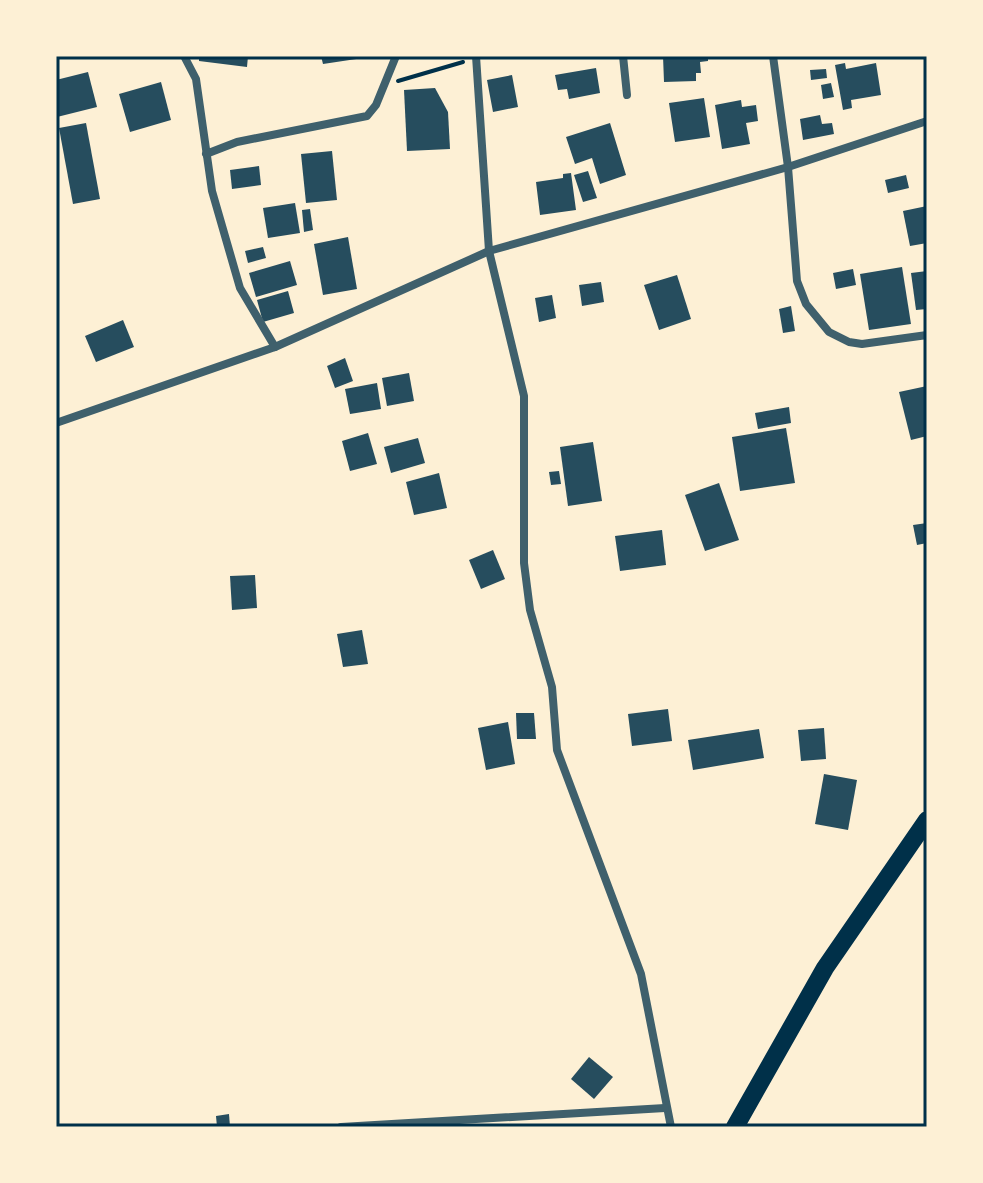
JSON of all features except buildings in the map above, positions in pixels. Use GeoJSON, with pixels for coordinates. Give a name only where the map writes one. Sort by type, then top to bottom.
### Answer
{"type":"FeatureCollection","features":[{"type":"Feature","properties":{"kind":"main road"},"geometry":{"type":"LineString","coordinates":[[735,1127],[825,968],[927,820]]}},
{"type":"Feature","properties":{"kind":"street"},"geometry":{"type":"LineString","coordinates":[[184,56],[196,79],[212,191],[240,288],[275,347]]}},
{"type":"Feature","properties":{"kind":"street"},"geometry":{"type":"LineString","coordinates":[[206,154],[237,142],[367,116],[396,56]]}},
{"type":"Feature","properties":{"kind":"street"},"geometry":{"type":"LineString","coordinates":[[623,56],[627,95]]}},
{"type":"Feature","properties":{"kind":"street"},"geometry":{"type":"LineString","coordinates":[[773,56],[788,167],[797,281],[806,304],[829,332],[862,344],[927,335]]}},
{"type":"Feature","properties":{"kind":"street"},"geometry":{"type":"LineString","coordinates":[[476,57],[489,251],[524,396],[524,563],[530,610],[552,687],[557,750],[641,974],[671,1127]]}},
{"type":"Feature","properties":{"kind":"street"},"geometry":{"type":"LineString","coordinates":[[56,423],[275,347],[489,251],[788,167],[927,121]]}},
{"type":"Feature","properties":{"kind":"street"},"geometry":{"type":"LineString","coordinates":[[341,1127],[665,1108]]}},
{"type":"Feature","properties":{"kind":"path"},"geometry":{"type":"LineString","coordinates":[[384,82],[403,81],[476,57]]}}]}
